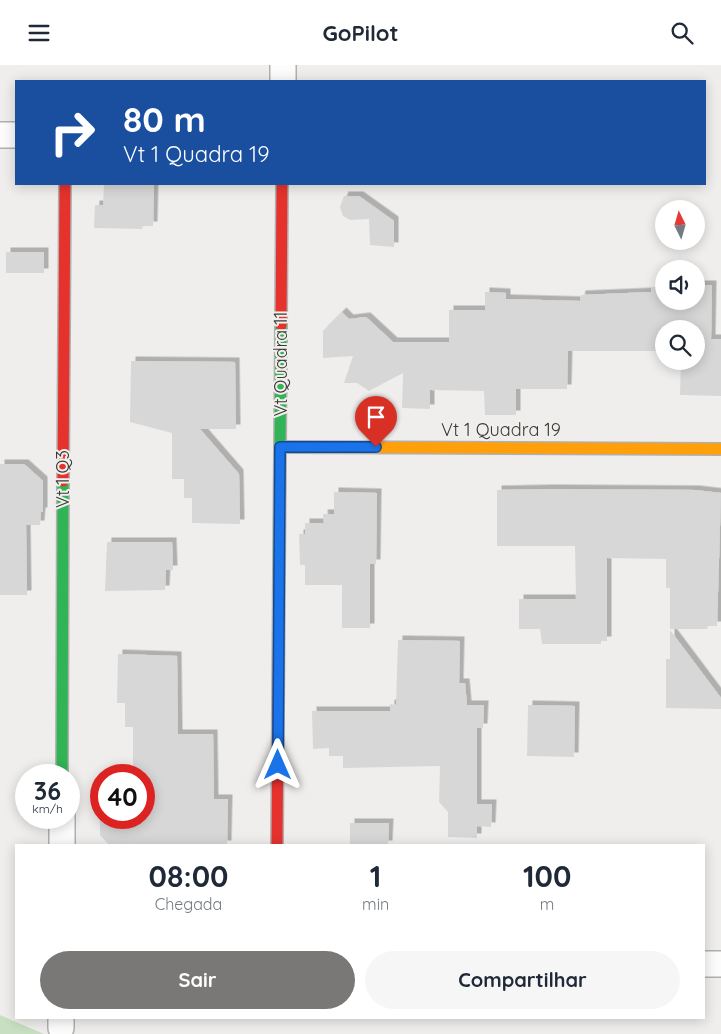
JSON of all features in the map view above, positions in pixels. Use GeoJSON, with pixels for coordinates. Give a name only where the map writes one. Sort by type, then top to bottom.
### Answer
{"type":"FeatureCollection","features":[{"type":"Feature","properties":{"kind":"street"},"geometry":{"type":"LineString","coordinates":[[283,65],[283,80]]}},
{"type":"Feature","properties":{"kind":"street"},"geometry":{"type":"LineString","coordinates":[[0,135],[15,135]]}},
{"type":"Feature","properties":{"kind":"street","name":"Vt 1 Q3"},"geometry":{"type":"LineString","coordinates":[[62,764],[65,185]]}},
{"type":"Feature","properties":{"kind":"street","name":"Vt Quadra 11"},"geometry":{"type":"LineString","coordinates":[[277,844],[282,185]]}},
{"type":"Feature","properties":{"kind":"street","name":"Vt 1 Quadra 19"},"geometry":{"type":"LineString","coordinates":[[280,447],[721,449]]}},
{"type":"Feature","properties":{"kind":"street"},"geometry":{"type":"LineString","coordinates":[[62,829],[62,844]]}},
{"type":"Feature","properties":{"kind":"street"},"geometry":{"type":"LineString","coordinates":[[705,964],[721,964]]}},
{"type":"Feature","properties":{"kind":"green space"},"geometry":{"type":"Polygon","coordinates":[[[0,1015],[44,1034],[0,1034],[0,1015]]]}},
{"type":"Feature","properties":{"kind":"building"},"geometry":{"type":"Polygon","coordinates":[[[104,185],[154,185],[153,226],[143,226],[142,229],[94,228],[95,205],[103,205],[104,185]]]}},
{"type":"Feature","properties":{"kind":"building"},"geometry":{"type":"Polygon","coordinates":[[[344,196],[359,196],[394,221],[394,247],[370,245],[369,219],[350,220],[343,216],[340,207],[344,196]]]}},
{"type":"Feature","properties":{"kind":"building"},"geometry":{"type":"Polygon","coordinates":[[[6,252],[44,252],[44,273],[6,273],[6,252]]]}},
{"type":"Feature","properties":{"kind":"building"},"geometry":{"type":"Polygon","coordinates":[[[705,285],[712,285],[711,339],[721,339],[721,396],[680,395],[681,370],[705,370],[705,320],[655,320],[655,351],[568,351],[567,389],[516,389],[516,415],[485,415],[484,391],[430,390],[430,409],[402,408],[403,373],[369,391],[357,383],[344,383],[353,356],[323,358],[323,331],[342,312],[349,319],[366,317],[393,342],[449,342],[449,310],[485,310],[485,292],[506,293],[506,299],[580,301],[581,295],[651,292],[651,287],[655,287],[655,310],[705,310],[705,285]]]}},
{"type":"Feature","properties":{"kind":"building"},"geometry":{"type":"Polygon","coordinates":[[[131,361],[235,362],[236,429],[200,429],[239,474],[240,524],[192,523],[192,498],[184,498],[184,479],[172,479],[172,433],[130,422],[131,361]]]}},
{"type":"Feature","properties":{"kind":"building"},"geometry":{"type":"Polygon","coordinates":[[[0,464],[24,464],[43,481],[43,512],[41,512],[40,525],[26,525],[27,595],[0,595],[0,464]]]}},
{"type":"Feature","properties":{"kind":"building"},"geometry":{"type":"Polygon","coordinates":[[[497,490],[695,490],[721,493],[717,626],[708,626],[707,629],[670,629],[670,588],[666,588],[666,559],[607,558],[607,641],[601,641],[601,644],[542,644],[540,629],[519,629],[519,599],[576,599],[575,546],[497,546],[497,490]]]}},
{"type":"Feature","properties":{"kind":"building"},"geometry":{"type":"Polygon","coordinates":[[[334,492],[377,493],[376,564],[370,564],[370,628],[342,628],[342,585],[305,585],[305,565],[300,565],[299,534],[305,534],[305,523],[324,523],[323,514],[334,514],[334,492]]]}},
{"type":"Feature","properties":{"kind":"building"},"geometry":{"type":"Polygon","coordinates":[[[107,542],[172,542],[173,570],[166,570],[165,590],[105,591],[107,542]]]}},
{"type":"Feature","properties":{"kind":"building"},"geometry":{"type":"Polygon","coordinates":[[[670,630],[721,698],[721,709],[666,708],[666,659],[670,659],[670,630]]]}},
{"type":"Feature","properties":{"kind":"building"},"geometry":{"type":"Polygon","coordinates":[[[398,640],[460,641],[459,683],[465,683],[467,705],[484,705],[483,728],[477,728],[477,804],[492,804],[491,827],[477,826],[477,838],[448,837],[448,812],[439,802],[440,766],[343,768],[343,756],[329,756],[329,748],[313,749],[312,711],[390,711],[390,704],[396,705],[398,640]]]}},
{"type":"Feature","properties":{"kind":"building"},"geometry":{"type":"Polygon","coordinates":[[[118,654],[177,656],[178,734],[213,734],[214,799],[228,799],[227,844],[108,844],[100,835],[100,829],[155,829],[155,764],[133,764],[133,727],[125,727],[125,703],[117,703],[118,654]]]}},
{"type":"Feature","properties":{"kind":"building"},"geometry":{"type":"Polygon","coordinates":[[[528,705],[575,706],[574,757],[527,756],[528,705]]]}},
{"type":"Feature","properties":{"kind":"building"},"geometry":{"type":"Polygon","coordinates":[[[350,823],[389,823],[388,844],[350,844],[350,823]]]}},
{"type":"Feature","properties":{"kind":"traffic: fast"},"geometry":{"type":"LineString","coordinates":[[279,571],[281,325]]}},
{"type":"Feature","properties":{"kind":"traffic: fast"},"geometry":{"type":"LineString","coordinates":[[62,764],[63,481]]}},
{"type":"Feature","properties":{"kind":"traffic: slow"},"geometry":{"type":"LineString","coordinates":[[280,447],[721,449]]}},
{"type":"Feature","properties":{"kind":"traffic: jam"},"geometry":{"type":"LineString","coordinates":[[63,481],[65,185]]}},
{"type":"Feature","properties":{"kind":"traffic: jam"},"geometry":{"type":"LineString","coordinates":[[281,325],[282,185]]}},
{"type":"Feature","properties":{"kind":"traffic: jam"},"geometry":{"type":"LineString","coordinates":[[277,844],[279,571]]}},
{"type":"Feature","properties":{"kind":"route"},"geometry":{"type":"LineString","coordinates":[[278,765],[280,447],[376,447]]}}]}
